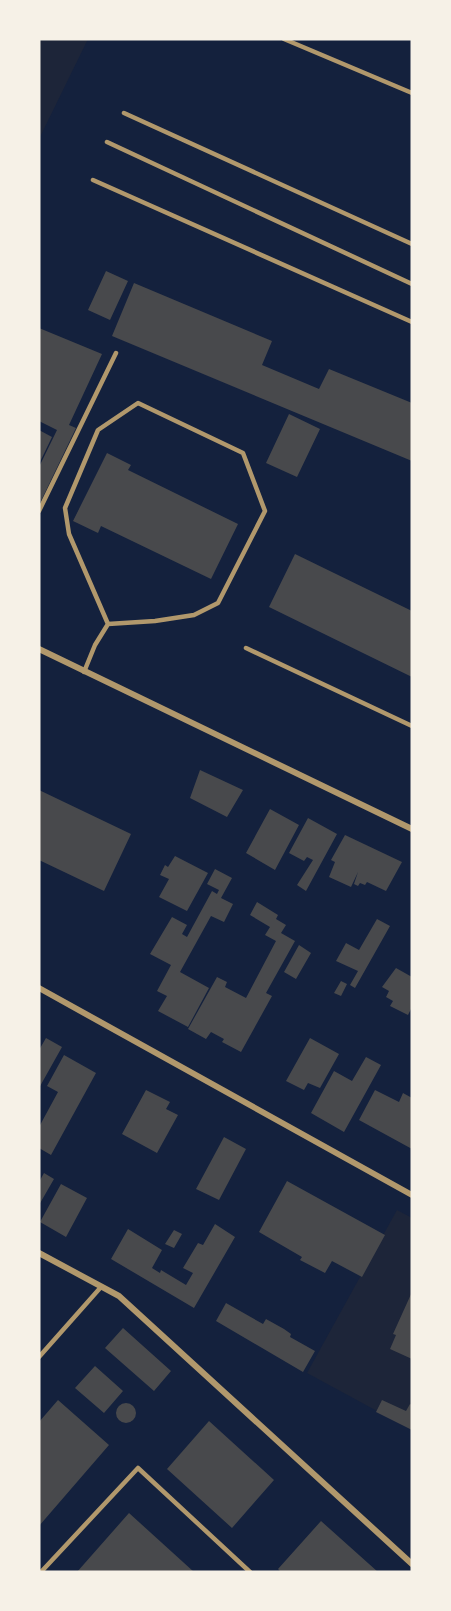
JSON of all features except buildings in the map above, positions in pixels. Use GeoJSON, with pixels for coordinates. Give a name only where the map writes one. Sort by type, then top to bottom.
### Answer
{"type":"FeatureCollection","features":[{"type":"Feature","properties":{"kind":"street"},"geometry":{"type":"LineString","coordinates":[[39,649],[412,830]]}},
{"type":"Feature","properties":{"kind":"street"},"geometry":{"type":"LineString","coordinates":[[39,988],[410,1194]]}},
{"type":"Feature","properties":{"kind":"street"},"geometry":{"type":"LineString","coordinates":[[39,1253],[119,1296],[412,1564]]}},
{"type":"Feature","properties":{"kind":"lane"},"geometry":{"type":"LineString","coordinates":[[284,39],[412,93]]}},
{"type":"Feature","properties":{"kind":"lane"},"geometry":{"type":"LineString","coordinates":[[124,113],[412,244]]}},
{"type":"Feature","properties":{"kind":"lane"},"geometry":{"type":"LineString","coordinates":[[108,142],[412,284]]}},
{"type":"Feature","properties":{"kind":"lane"},"geometry":{"type":"LineString","coordinates":[[93,180],[412,322]]}},
{"type":"Feature","properties":{"kind":"lane"},"geometry":{"type":"LineString","coordinates":[[39,510],[116,353]]}},
{"type":"Feature","properties":{"kind":"lane"},"geometry":{"type":"LineString","coordinates":[[138,403],[243,453],[265,511],[219,603],[194,615],[155,621],[108,624],[69,534],[65,508],[98,430],[138,403]]}},
{"type":"Feature","properties":{"kind":"lane"},"geometry":{"type":"LineString","coordinates":[[84,672],[95,645],[108,624]]}},
{"type":"Feature","properties":{"kind":"lane"},"geometry":{"type":"LineString","coordinates":[[246,648],[412,726]]}},
{"type":"Feature","properties":{"kind":"lane"},"geometry":{"type":"LineString","coordinates":[[39,1356],[101,1287]]}},
{"type":"Feature","properties":{"kind":"lane"},"geometry":{"type":"LineString","coordinates":[[41,1572],[138,1468],[250,1572]]}},
{"type":"Feature","properties":{"kind":"shaded area"},"geometry":{"type":"Polygon","coordinates":[[[39,39],[88,39],[39,139],[39,39]]]}},
{"type":"Feature","properties":{"kind":"shaded area"},"geometry":{"type":"Polygon","coordinates":[[[397,1210],[412,1218],[412,1430],[307,1373],[397,1210]]]}}]}
